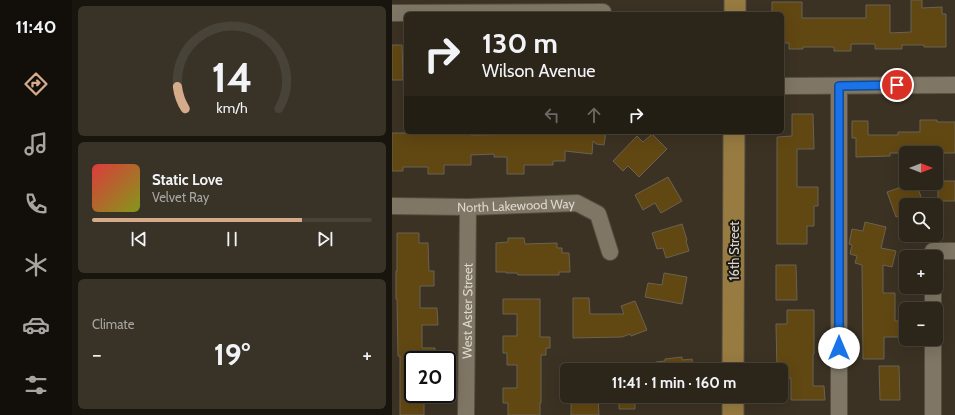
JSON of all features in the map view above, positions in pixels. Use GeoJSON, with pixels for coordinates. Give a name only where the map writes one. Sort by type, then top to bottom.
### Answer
{"type":"FeatureCollection","features":[{"type":"Feature","properties":{"kind":"main road"},"geometry":{"type":"LineString","coordinates":[[735,0],[735,12]]}},
{"type":"Feature","properties":{"kind":"main road","name":"16th Street"},"geometry":{"type":"LineString","coordinates":[[733,363],[734,134]]}},
{"type":"Feature","properties":{"kind":"main road"},"geometry":{"type":"LineString","coordinates":[[733,403],[733,415]]}},
{"type":"Feature","properties":{"kind":"street"},"geometry":{"type":"LineString","coordinates":[[392,13],[404,13]]}},
{"type":"Feature","properties":{"kind":"street"},"geometry":{"type":"LineString","coordinates":[[784,86],[955,85]]}},
{"type":"Feature","properties":{"kind":"street"},"geometry":{"type":"LineString","coordinates":[[838,415],[839,86]]}},
{"type":"Feature","properties":{"kind":"street","name":"North Lakewood Way"},"geometry":{"type":"LineString","coordinates":[[392,206],[468,207],[577,203],[598,214],[610,252]]}},
{"type":"Feature","properties":{"kind":"street","name":"West Aster Street"},"geometry":{"type":"LineString","coordinates":[[466,415],[468,207]]}},
{"type":"Feature","properties":{"kind":"street"},"geometry":{"type":"LineString","coordinates":[[943,253],[955,251]]}},
{"type":"Feature","properties":{"kind":"street"},"geometry":{"type":"LineString","coordinates":[[933,346],[933,415]]}},
{"type":"Feature","properties":{"kind":"building"},"geometry":{"type":"Polygon","coordinates":[[[911,0],[922,0],[922,8],[942,7],[942,14],[946,14],[946,47],[902,45],[902,49],[875,49],[875,44],[851,44],[851,51],[834,51],[834,47],[803,47],[803,49],[789,49],[789,43],[784,43],[784,12],[772,12],[772,2],[802,2],[802,18],[866,18],[866,5],[890,5],[890,33],[911,32],[911,0]]]}},
{"type":"Feature","properties":{"kind":"building"},"geometry":{"type":"Polygon","coordinates":[[[392,45],[402,45],[403,80],[392,80],[392,45]]]}},
{"type":"Feature","properties":{"kind":"building"},"geometry":{"type":"Polygon","coordinates":[[[792,114],[813,114],[814,149],[797,149],[797,187],[818,187],[818,206],[814,206],[814,226],[807,226],[807,244],[777,244],[777,137],[792,136],[792,114]]]}},
{"type":"Feature","properties":{"kind":"building"},"geometry":{"type":"Polygon","coordinates":[[[920,120],[955,122],[955,153],[943,153],[943,146],[899,146],[899,153],[890,153],[890,156],[856,157],[856,138],[852,138],[852,121],[868,121],[868,135],[898,135],[898,132],[920,132],[920,120]]]}},
{"type":"Feature","properties":{"kind":"building"},"geometry":{"type":"Polygon","coordinates":[[[392,133],[471,135],[606,134],[604,145],[596,144],[593,141],[592,154],[565,151],[565,161],[553,161],[553,165],[524,165],[524,174],[507,174],[507,157],[494,157],[494,154],[471,155],[471,165],[444,165],[444,174],[428,174],[428,167],[403,167],[403,171],[392,171],[392,133]]]}},
{"type":"Feature","properties":{"kind":"building"},"geometry":{"type":"Polygon","coordinates":[[[652,134],[667,149],[639,177],[628,166],[623,171],[613,161],[637,136],[643,142],[652,134]]]}},
{"type":"Feature","properties":{"kind":"building"},"geometry":{"type":"Polygon","coordinates":[[[668,177],[682,201],[661,213],[655,203],[643,210],[635,195],[668,177]]]}},
{"type":"Feature","properties":{"kind":"building"},"geometry":{"type":"Polygon","coordinates":[[[943,181],[955,181],[955,201],[943,201],[943,198],[938,198],[938,190],[943,190],[943,181]]]}},
{"type":"Feature","properties":{"kind":"building"},"geometry":{"type":"Polygon","coordinates":[[[899,188],[899,190],[919,190],[921,198],[899,198],[899,216],[896,217],[887,192],[899,188]]]}},
{"type":"Feature","properties":{"kind":"building"},"geometry":{"type":"Polygon","coordinates":[[[865,222],[886,227],[881,248],[896,251],[892,267],[883,265],[883,293],[895,293],[895,321],[899,321],[899,337],[884,337],[884,359],[863,359],[862,265],[855,263],[857,256],[850,254],[852,245],[849,244],[852,229],[863,231],[865,222]]]}},
{"type":"Feature","properties":{"kind":"building"},"geometry":{"type":"Polygon","coordinates":[[[682,224],[689,251],[666,258],[663,248],[657,249],[652,233],[682,224]]]}},
{"type":"Feature","properties":{"kind":"building"},"geometry":{"type":"Polygon","coordinates":[[[397,233],[419,233],[419,243],[428,243],[429,271],[434,271],[434,286],[420,286],[420,308],[437,308],[438,325],[422,325],[422,348],[435,348],[435,351],[404,351],[404,403],[424,403],[424,415],[400,415],[400,356],[398,356],[396,299],[397,233]]]}},
{"type":"Feature","properties":{"kind":"building"},"geometry":{"type":"Polygon","coordinates":[[[508,238],[524,238],[525,244],[557,243],[557,248],[562,248],[562,253],[569,253],[570,272],[559,272],[559,275],[518,275],[517,273],[496,272],[496,243],[508,242],[508,238]]]}},
{"type":"Feature","properties":{"kind":"building"},"geometry":{"type":"Polygon","coordinates":[[[776,265],[796,265],[797,300],[776,300],[776,265]]]}},
{"type":"Feature","properties":{"kind":"building"},"geometry":{"type":"Polygon","coordinates":[[[664,273],[687,277],[682,304],[645,297],[648,283],[662,285],[664,273]]]}},
{"type":"Feature","properties":{"kind":"building"},"geometry":{"type":"Polygon","coordinates":[[[573,298],[589,298],[590,314],[624,314],[621,306],[635,301],[647,330],[631,336],[630,334],[622,337],[573,338],[573,298]]]}},
{"type":"Feature","properties":{"kind":"building"},"geometry":{"type":"Polygon","coordinates":[[[503,299],[540,299],[540,337],[550,337],[550,348],[546,348],[546,355],[541,355],[540,415],[508,415],[508,403],[503,403],[503,388],[517,388],[517,365],[507,365],[507,353],[503,353],[503,336],[517,336],[517,314],[503,314],[503,299]]]}},
{"type":"Feature","properties":{"kind":"building"},"geometry":{"type":"Polygon","coordinates":[[[787,310],[814,310],[813,386],[824,386],[825,400],[791,400],[791,378],[788,378],[788,363],[777,363],[776,324],[787,324],[787,310]]]}},
{"type":"Feature","properties":{"kind":"building"},"geometry":{"type":"Polygon","coordinates":[[[682,357],[682,360],[692,359],[692,363],[656,363],[665,361],[665,359],[682,357]]]}},
{"type":"Feature","properties":{"kind":"building"},"geometry":{"type":"Polygon","coordinates":[[[879,366],[899,366],[900,400],[880,400],[879,366]]]}},
{"type":"Feature","properties":{"kind":"building"},"geometry":{"type":"Polygon","coordinates":[[[571,403],[598,403],[599,415],[571,415],[571,403]]]}},
{"type":"Feature","properties":{"kind":"building"},"geometry":{"type":"Polygon","coordinates":[[[619,403],[635,403],[635,409],[619,409],[619,403]]]}},
{"type":"Feature","properties":{"kind":"route"},"geometry":{"type":"LineString","coordinates":[[839,348],[839,86],[897,85]]}}]}
